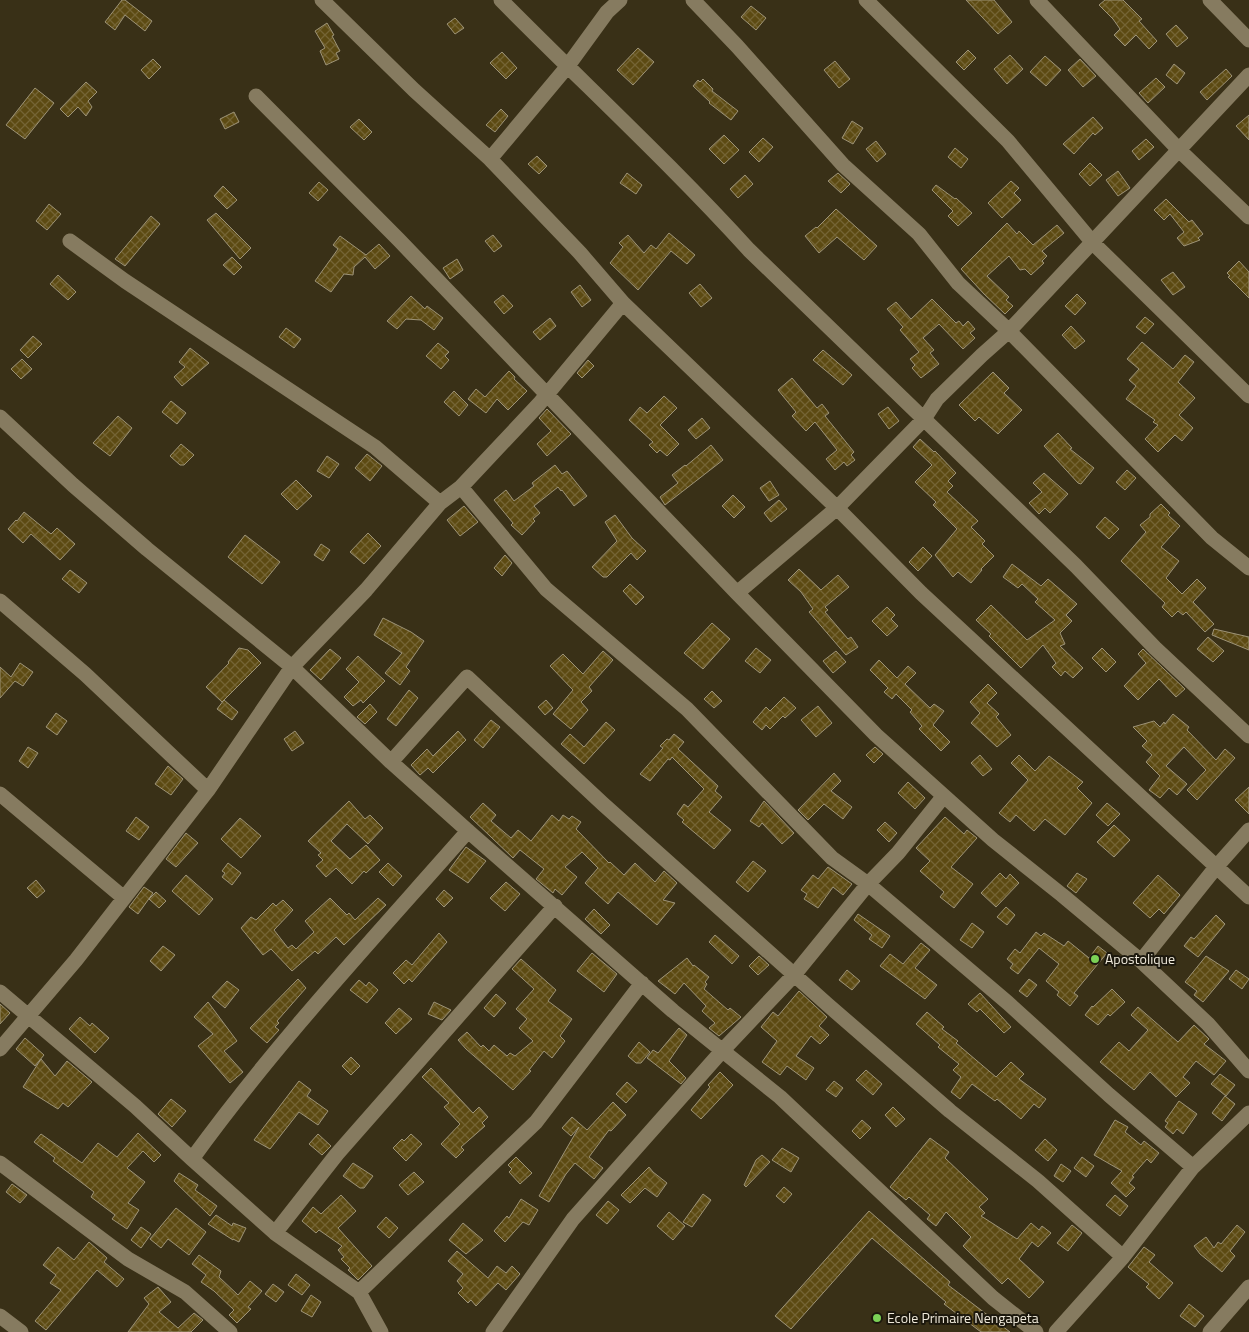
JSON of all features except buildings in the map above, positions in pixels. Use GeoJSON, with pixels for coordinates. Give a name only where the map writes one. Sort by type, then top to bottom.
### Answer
{"type":"FeatureCollection","features":[{"type":"Feature","properties":{"kind":"street"},"geometry":{"type":"LineString","coordinates":[[322,0],[414,90],[490,158],[580,253],[623,303],[837,508],[921,593],[1249,897]]}},
{"type":"Feature","properties":{"kind":"street"},"geometry":{"type":"LineString","coordinates":[[501,0],[700,196],[749,250],[1076,566],[1155,648],[1249,736]]}},
{"type":"Feature","properties":{"kind":"street"},"geometry":{"type":"LineString","coordinates":[[490,158],[567,67],[607,12],[620,0]]}},
{"type":"Feature","properties":{"kind":"street"},"geometry":{"type":"LineString","coordinates":[[693,0],[737,46],[843,165],[919,234],[958,283],[1009,332],[1212,538],[1249,568]]}},
{"type":"Feature","properties":{"kind":"street"},"geometry":{"type":"LineString","coordinates":[[866,0],[1008,141],[1093,243],[1249,396]]}},
{"type":"Feature","properties":{"kind":"street"},"geometry":{"type":"LineString","coordinates":[[1037,0],[1179,150],[1249,217]]}},
{"type":"Feature","properties":{"kind":"street"},"geometry":{"type":"LineString","coordinates":[[1210,0],[1249,40]]}},
{"type":"Feature","properties":{"kind":"street"},"geometry":{"type":"LineString","coordinates":[[737,593],[837,508],[924,419],[938,399],[982,354],[1009,332],[1249,75]]}},
{"type":"Feature","properties":{"kind":"street"},"geometry":{"type":"LineString","coordinates":[[256,96],[548,394],[737,593],[876,735],[993,840],[1141,961],[1208,1024],[1249,1071]]}},
{"type":"Feature","properties":{"kind":"street"},"geometry":{"type":"LineString","coordinates":[[70,241],[125,281],[375,447],[440,503]]}},
{"type":"Feature","properties":{"kind":"street"},"geometry":{"type":"LineString","coordinates":[[0,1048],[76,960],[208,790],[292,667],[366,590],[440,503],[461,487],[548,394],[623,303]]}},
{"type":"Feature","properties":{"kind":"street"},"geometry":{"type":"LineString","coordinates":[[0,417],[73,485],[140,543],[292,667],[391,762],[642,983],[787,1104],[993,1298],[1036,1332]]}},
{"type":"Feature","properties":{"kind":"street"},"geometry":{"type":"LineString","coordinates":[[461,487],[546,589],[686,709],[832,858],[868,884],[1008,1003],[1109,1095],[1193,1167]]}},
{"type":"Feature","properties":{"kind":"street"},"geometry":{"type":"LineString","coordinates":[[0,600],[85,674],[208,790]]}},
{"type":"Feature","properties":{"kind":"street"},"geometry":{"type":"LineString","coordinates":[[391,762],[467,677],[603,804],[794,975],[943,1104],[1038,1181],[1123,1257]]}},
{"type":"Feature","properties":{"kind":"street"},"geometry":{"type":"LineString","coordinates":[[0,794],[124,898]]}},
{"type":"Feature","properties":{"kind":"street"},"geometry":{"type":"LineString","coordinates":[[493,1332],[573,1219],[722,1051],[794,975],[868,884],[898,853],[943,797]]}},
{"type":"Feature","properties":{"kind":"street"},"geometry":{"type":"LineString","coordinates":[[1141,961],[1216,866],[1249,830]]}},
{"type":"Feature","properties":{"kind":"street"},"geometry":{"type":"LineString","coordinates":[[192,1159],[225,1113],[339,977],[468,831]]}},
{"type":"Feature","properties":{"kind":"street"},"geometry":{"type":"LineString","coordinates":[[275,1233],[337,1154],[554,906]]}},
{"type":"Feature","properties":{"kind":"street"},"geometry":{"type":"LineString","coordinates":[[360,1292],[536,1122],[642,983]]}},
{"type":"Feature","properties":{"kind":"street"},"geometry":{"type":"LineString","coordinates":[[0,992],[135,1106],[275,1233],[360,1292],[381,1332]]}},
{"type":"Feature","properties":{"kind":"street"},"geometry":{"type":"LineString","coordinates":[[1056,1332],[1123,1257],[1193,1167],[1249,1113]]}},
{"type":"Feature","properties":{"kind":"street"},"geometry":{"type":"LineString","coordinates":[[0,1163],[128,1259],[185,1292],[230,1332]]}},
{"type":"Feature","properties":{"kind":"street"},"geometry":{"type":"LineString","coordinates":[[1210,1332],[1249,1287]]}},
{"type":"Feature","properties":{"kind":"street"},"geometry":{"type":"LineString","coordinates":[[0,1316],[21,1332]]}},
{"type":"Feature","properties":{"kind":"place","name":"Apostolique"},"geometry":{"type":"Point","coordinates":[1095,959]}},
{"type":"Feature","properties":{"kind":"place","name":"Ecole Primaire Nengapeta"},"geometry":{"type":"Point","coordinates":[877,1318]}}]}
